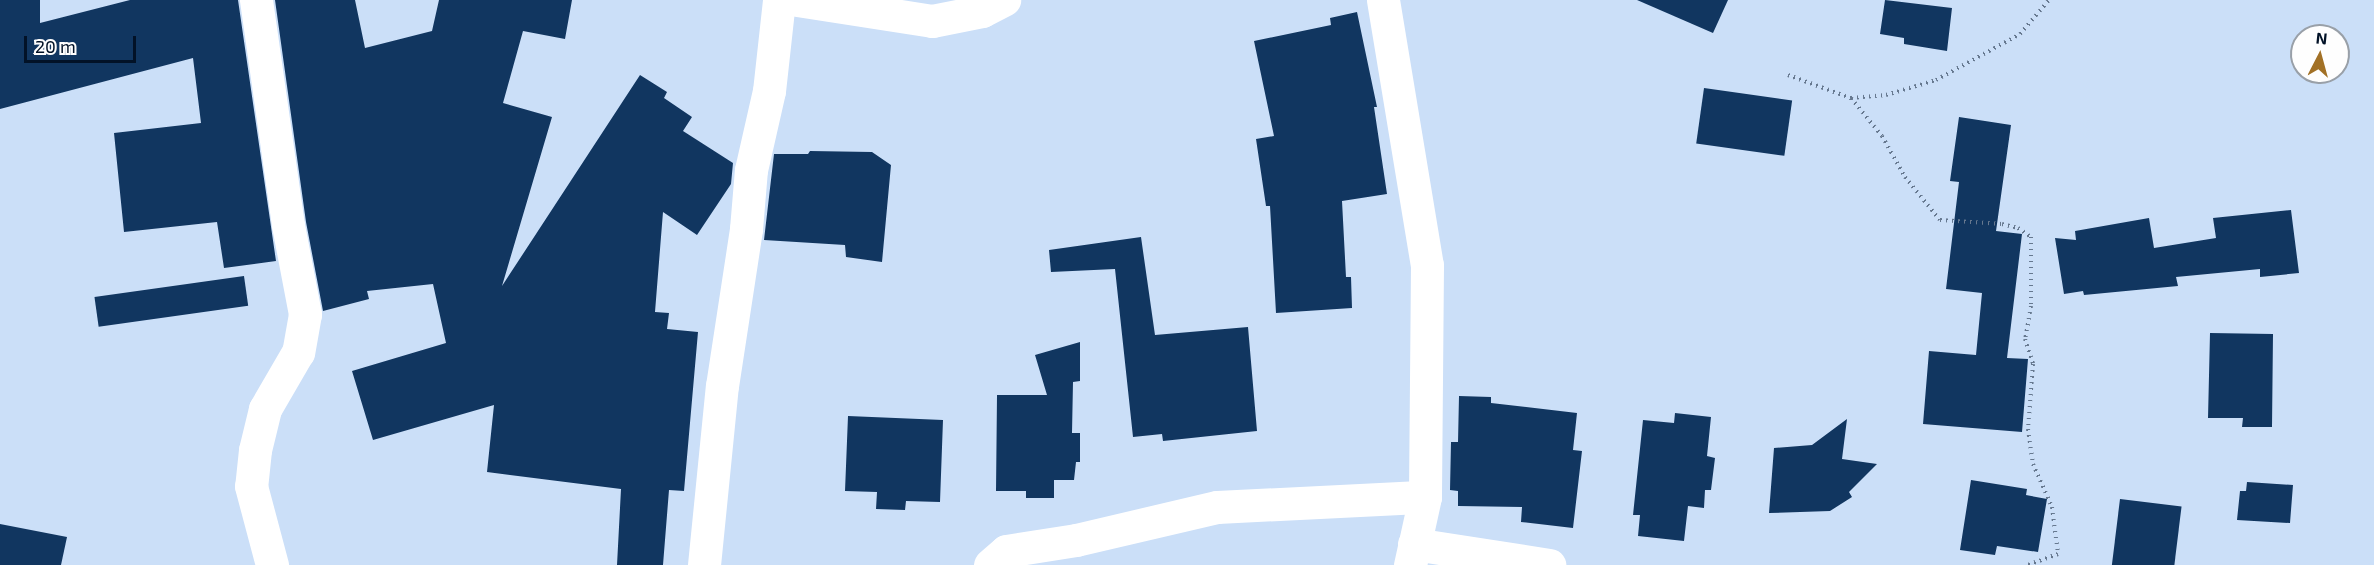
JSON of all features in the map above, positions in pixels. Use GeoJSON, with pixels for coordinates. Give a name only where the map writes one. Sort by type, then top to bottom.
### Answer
{"type":"FeatureCollection","features":[{"type":"Feature","properties":{"kind":"street"},"geometry":{"type":"LineString","coordinates":[[256,0],[288,225],[305,314],[298,352],[265,409],[255,450],[251,486],[272,565]]}},
{"type":"Feature","properties":{"kind":"street"},"geometry":{"type":"LineString","coordinates":[[704,565],[722,386],[746,229],[751,170],[770,91],[779,0]]}},
{"type":"Feature","properties":{"kind":"street"},"geometry":{"type":"LineString","coordinates":[[797,0],[932,21],[982,11],[1004,0]]}},
{"type":"Feature","properties":{"kind":"street"},"geometry":{"type":"LineString","coordinates":[[1383,0],[1427,265],[1425,496],[1412,554],[1549,565]]}},
{"type":"Feature","properties":{"kind":"street"},"geometry":{"type":"LineString","coordinates":[[990,565],[1006,551],[1076,540],[1217,507],[1425,496]]}},
{"type":"Feature","properties":{"kind":"path"},"geometry":{"type":"LineString","coordinates":[[1788,75],[1851,98],[1886,95],[1936,80],[2020,34],[2049,0]]}},
{"type":"Feature","properties":{"kind":"path"},"geometry":{"type":"LineString","coordinates":[[1851,98],[1882,136],[1905,177],[1940,219],[2002,224],[2018,228],[2031,237],[2031,306],[2025,339],[2033,364],[2028,429],[2033,464],[2052,507],[2058,554],[2028,565]]}},
{"type":"Feature","properties":{"kind":"building"},"geometry":{"type":"Polygon","coordinates":[[[0,0],[40,0],[40,23],[130,0],[238,0],[276,261],[224,268],[217,222],[124,232],[114,133],[201,123],[193,58],[0,109],[0,0]]]}},
{"type":"Feature","properties":{"kind":"building"},"geometry":{"type":"Polygon","coordinates":[[[275,0],[355,0],[365,48],[432,31],[439,0],[572,0],[565,39],[523,31],[503,103],[552,117],[502,286],[640,75],[667,92],[664,98],[692,117],[683,131],[733,163],[731,184],[697,235],[663,212],[655,312],[669,313],[667,329],[698,332],[684,491],[669,490],[663,565],[617,565],[621,489],[487,472],[494,405],[373,440],[352,371],[446,343],[433,284],[367,291],[369,299],[323,311],[306,222],[275,0]]]}},
{"type":"Feature","properties":{"kind":"building"},"geometry":{"type":"Polygon","coordinates":[[[1637,0],[1728,0],[1713,33],[1637,0]]]}},
{"type":"Feature","properties":{"kind":"building"},"geometry":{"type":"Polygon","coordinates":[[[1885,0],[1952,8],[1947,51],[1904,44],[1904,38],[1880,34],[1885,0]]]}},
{"type":"Feature","properties":{"kind":"building"},"geometry":{"type":"Polygon","coordinates":[[[1357,12],[1377,107],[1374,107],[1387,194],[1342,201],[1346,277],[1351,277],[1352,308],[1276,313],[1270,206],[1266,206],[1256,139],[1274,136],[1254,41],[1331,25],[1330,18],[1357,12]]]}},
{"type":"Feature","properties":{"kind":"building"},"geometry":{"type":"Polygon","coordinates":[[[1704,88],[1792,100],[1784,156],[1696,143],[1704,88]]]}},
{"type":"Feature","properties":{"kind":"building"},"geometry":{"type":"Polygon","coordinates":[[[1959,117],[2011,125],[1996,231],[2022,234],[2007,358],[2028,359],[2022,432],[1923,424],[1929,351],[1976,355],[1982,293],[1946,289],[1959,182],[1950,181],[1959,117]]]}},
{"type":"Feature","properties":{"kind":"building"},"geometry":{"type":"Polygon","coordinates":[[[810,151],[872,152],[891,165],[882,262],[846,257],[845,245],[764,240],[774,154],[808,154],[810,151]]]}},
{"type":"Feature","properties":{"kind":"building"},"geometry":{"type":"Polygon","coordinates":[[[2291,210],[2299,273],[2260,277],[2260,269],[2176,277],[2178,286],[2084,295],[2083,291],[2064,294],[2055,238],[2076,240],[2075,231],[2149,218],[2154,248],[2216,238],[2213,218],[2291,210]]]}},
{"type":"Feature","properties":{"kind":"building"},"geometry":{"type":"Polygon","coordinates":[[[1141,237],[1155,335],[1248,327],[1257,431],[1163,441],[1162,434],[1133,437],[1115,269],[1051,272],[1049,250],[1141,237]]]}},
{"type":"Feature","properties":{"kind":"building"},"geometry":{"type":"Polygon","coordinates":[[[244,276],[248,306],[99,327],[94,297],[244,276]]]}},
{"type":"Feature","properties":{"kind":"building"},"geometry":{"type":"Polygon","coordinates":[[[2210,333],[2273,334],[2272,427],[2242,427],[2243,418],[2208,418],[2210,333]]]}},
{"type":"Feature","properties":{"kind":"building"},"geometry":{"type":"Polygon","coordinates":[[[1080,342],[1080,381],[1073,382],[1072,433],[1080,433],[1080,462],[1076,462],[1074,480],[1054,480],[1054,498],[1026,498],[1026,491],[996,491],[997,395],[1047,395],[1035,355],[1080,342]]]}},
{"type":"Feature","properties":{"kind":"building"},"geometry":{"type":"Polygon","coordinates":[[[1459,396],[1491,397],[1491,403],[1577,413],[1573,450],[1582,451],[1573,528],[1521,522],[1522,507],[1458,506],[1458,491],[1450,490],[1451,442],[1458,442],[1459,396]]]}},
{"type":"Feature","properties":{"kind":"building"},"geometry":{"type":"Polygon","coordinates":[[[1675,413],[1711,417],[1707,456],[1715,458],[1711,490],[1705,490],[1704,508],[1688,506],[1684,541],[1638,536],[1640,515],[1633,515],[1643,420],[1674,423],[1675,413]]]}},
{"type":"Feature","properties":{"kind":"building"},"geometry":{"type":"Polygon","coordinates":[[[848,416],[943,420],[940,502],[906,501],[905,510],[876,509],[877,492],[845,491],[848,416]]]}},
{"type":"Feature","properties":{"kind":"building"},"geometry":{"type":"Polygon","coordinates":[[[1847,419],[1842,459],[1877,464],[1849,492],[1852,497],[1830,511],[1769,513],[1774,448],[1812,445],[1847,419]]]}},
{"type":"Feature","properties":{"kind":"building"},"geometry":{"type":"Polygon","coordinates":[[[1971,480],[2027,489],[2026,495],[2047,499],[2038,552],[1997,546],[1995,555],[1960,550],[1971,480]]]}},
{"type":"Feature","properties":{"kind":"building"},"geometry":{"type":"Polygon","coordinates":[[[2247,482],[2293,485],[2290,523],[2237,520],[2240,491],[2246,491],[2247,482]]]}},
{"type":"Feature","properties":{"kind":"building"},"geometry":{"type":"Polygon","coordinates":[[[2120,499],[2182,507],[2174,565],[2112,565],[2120,499]]]}},
{"type":"Feature","properties":{"kind":"building"},"geometry":{"type":"Polygon","coordinates":[[[0,524],[67,537],[61,565],[0,565],[0,524]]]}}]}
